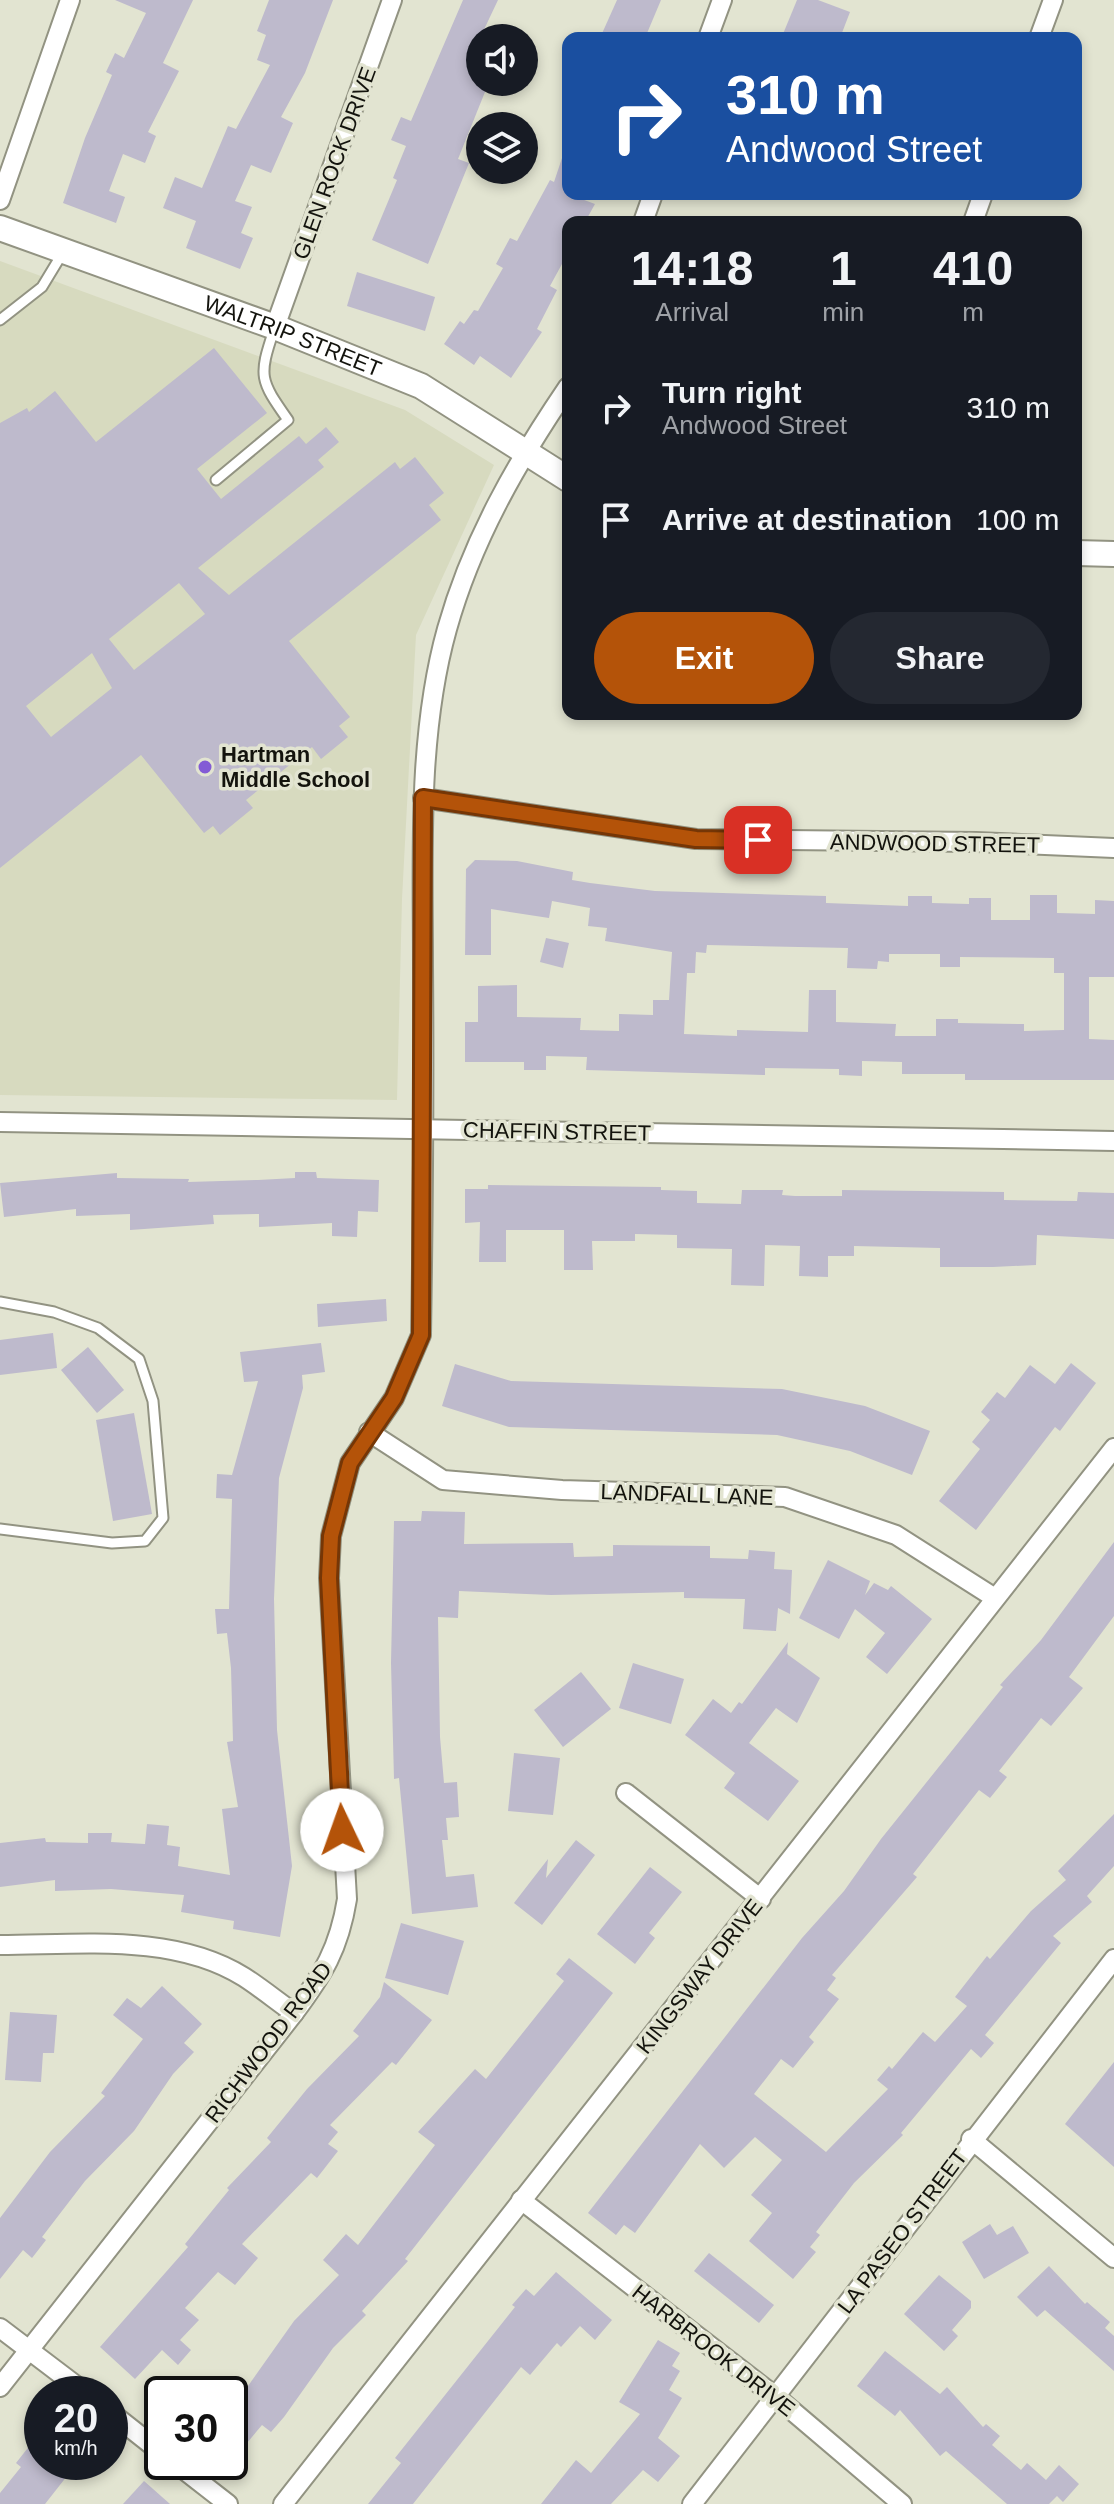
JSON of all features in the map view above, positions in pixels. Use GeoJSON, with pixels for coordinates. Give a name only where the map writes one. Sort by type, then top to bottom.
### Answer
{"type":"FeatureCollection","features":[{"type":"Feature","properties":{"kind":"street"},"geometry":{"type":"LineString","coordinates":[[0,200],[70,0]]}},
{"type":"Feature","properties":{"kind":"street","name":"GLEN ROCK DRIVE"},"geometry":{"type":"LineString","coordinates":[[275,327],[392,0]]}},
{"type":"Feature","properties":{"kind":"street"},"geometry":{"type":"LineString","coordinates":[[710,32],[722,0]]}},
{"type":"Feature","properties":{"kind":"street"},"geometry":{"type":"LineString","coordinates":[[1041,32],[1053,0]]}},
{"type":"Feature","properties":{"kind":"street","name":"WALTRIP STREET"},"geometry":{"type":"LineString","coordinates":[[0,228],[275,327],[421,386],[562,476]]}},
{"type":"Feature","properties":{"kind":"street","name":"RICHWOOD ROAD"},"geometry":{"type":"LineString","coordinates":[[0,2387],[294,2013],[328,1966],[342,1931],[347,1899],[330,1550],[340,1493],[350,1463],[394,1398],[421,1335],[423,798],[446,632],[469,564],[523,453],[562,396]]}},
{"type":"Feature","properties":{"kind":"street"},"geometry":{"type":"LineString","coordinates":[[1082,553],[1114,554]]}},
{"type":"Feature","properties":{"kind":"street","name":"ANDWOOD STREET"},"geometry":{"type":"LineString","coordinates":[[423,798],[696,839],[976,842],[1114,848]]}},
{"type":"Feature","properties":{"kind":"street","name":"CHAFFIN STREET"},"geometry":{"type":"LineString","coordinates":[[0,1122],[1114,1141]]}},
{"type":"Feature","properties":{"kind":"street","name":"LANDFALL LANE"},"geometry":{"type":"LineString","coordinates":[[369,1432],[443,1480],[562,1490],[785,1497],[896,1535],[995,1598]]}},
{"type":"Feature","properties":{"kind":"street","name":"KINGSWAY DRIVE"},"geometry":{"type":"LineString","coordinates":[[283,2504],[1114,1448]]}},
{"type":"Feature","properties":{"kind":"street"},"geometry":{"type":"LineString","coordinates":[[626,1793],[761,1899]]}},
{"type":"Feature","properties":{"kind":"street"},"geometry":{"type":"LineString","coordinates":[[0,1945],[138,1946],[168,1950],[206,1959],[242,1976],[294,2013]]}},
{"type":"Feature","properties":{"kind":"street","name":"LA PASEO STREET"},"geometry":{"type":"LineString","coordinates":[[692,2504],[971,2139],[1114,1959]]}},
{"type":"Feature","properties":{"kind":"street"},"geometry":{"type":"LineString","coordinates":[[971,2139],[1114,2258]]}},
{"type":"Feature","properties":{"kind":"street","name":"HARBROOK DRIVE"},"geometry":{"type":"LineString","coordinates":[[521,2200],[776,2397],[902,2504]]}},
{"type":"Feature","properties":{"kind":"street"},"geometry":{"type":"LineString","coordinates":[[0,2328],[64,2376]]}},
{"type":"Feature","properties":{"kind":"street"},"geometry":{"type":"LineString","coordinates":[[128,2426],[144,2439]]}},
{"type":"Feature","properties":{"kind":"street"},"geometry":{"type":"LineString","coordinates":[[197,2480],[228,2504]]}},
{"type":"Feature","properties":{"kind":"lane"},"geometry":{"type":"LineString","coordinates":[[0,320],[42,287],[64,251]]}},
{"type":"Feature","properties":{"kind":"lane"},"geometry":{"type":"LineString","coordinates":[[216,480],[288,420],[265,386],[263,362],[275,327]]}},
{"type":"Feature","properties":{"kind":"lane"},"geometry":{"type":"LineString","coordinates":[[0,1302],[54,1312],[98,1328],[139,1359],[153,1401],[163,1518],[145,1541],[112,1543],[0,1529]]}},
{"type":"Feature","properties":{"kind":"shaded area","name":"Hartman Middle School"},"geometry":{"type":"Polygon","coordinates":[[[0,261],[405,410],[494,465],[416,635],[402,899],[397,1100],[0,1095],[0,261]]]}},
{"type":"Feature","properties":{"kind":"building"},"geometry":{"type":"Polygon","coordinates":[[[115,0],[193,0],[163,63],[179,71],[148,132],[156,136],[145,163],[123,154],[109,191],[125,197],[116,223],[63,203],[85,138],[112,75],[106,72],[115,53],[124,58],[146,13],[115,0]]]}},
{"type":"Feature","properties":{"kind":"building"},"geometry":{"type":"Polygon","coordinates":[[[269,0],[333,0],[305,73],[281,117],[293,123],[271,173],[251,165],[235,201],[252,207],[241,233],[253,238],[240,269],[186,248],[196,221],[163,208],[175,177],[202,188],[228,126],[236,129],[270,65],[257,60],[266,35],[257,31],[269,0]]]}},
{"type":"Feature","properties":{"kind":"building"},"geometry":{"type":"Polygon","coordinates":[[[463,0],[498,0],[487,24],[466,24],[466,96],[483,96],[477,112],[466,112],[466,139],[458,159],[466,162],[466,170],[428,264],[372,240],[397,180],[393,178],[406,146],[391,140],[401,117],[411,121],[463,0]]]}},
{"type":"Feature","properties":{"kind":"building"},"geometry":{"type":"Polygon","coordinates":[[[617,0],[661,0],[648,32],[603,32],[617,0]]]}},
{"type":"Feature","properties":{"kind":"building"},"geometry":{"type":"Polygon","coordinates":[[[797,0],[818,0],[850,12],[842,32],[784,32],[797,0]]]}},
{"type":"Feature","properties":{"kind":"building"},"geometry":{"type":"Polygon","coordinates":[[[562,158],[562,200],[584,200],[595,204],[588,216],[562,216],[562,264],[550,286],[557,290],[537,329],[542,332],[511,378],[480,356],[474,365],[444,344],[460,321],[464,324],[474,310],[478,311],[503,268],[496,264],[510,238],[517,241],[550,180],[554,182],[562,158]]]}},
{"type":"Feature","properties":{"kind":"building"},"geometry":{"type":"Polygon","coordinates":[[[357,272],[435,297],[425,331],[347,306],[357,272]]]}},
{"type":"Feature","properties":{"kind":"building"},"geometry":{"type":"Polygon","coordinates":[[[214,348],[267,413],[197,469],[221,499],[299,436],[306,444],[326,427],[339,442],[318,460],[324,467],[198,568],[229,595],[395,462],[400,469],[415,457],[444,493],[429,505],[441,520],[289,641],[350,717],[339,726],[348,737],[321,759],[312,747],[246,800],[253,808],[220,835],[213,826],[204,833],[141,755],[0,868],[0,423],[27,408],[29,412],[55,391],[96,442],[214,348]],[[179,583],[109,639],[134,670],[205,614],[179,583]],[[92,653],[26,706],[51,737],[112,688],[92,653]]]}},
{"type":"Feature","properties":{"kind":"building"},"geometry":{"type":"Polygon","coordinates":[[[475,860],[517,861],[573,872],[572,880],[590,883],[655,891],[826,896],[826,903],[908,906],[908,896],[932,896],[932,903],[969,904],[969,898],[991,898],[991,920],[1030,920],[1030,895],[1057,895],[1057,913],[1095,914],[1095,900],[1114,901],[1114,977],[1089,977],[1089,1039],[1114,1040],[1114,1080],[965,1080],[965,1074],[902,1074],[902,1062],[862,1061],[862,1076],[839,1075],[839,1069],[765,1068],[765,1075],[586,1070],[587,1057],[546,1056],[546,1070],[524,1070],[524,1062],[465,1062],[465,1022],[478,1022],[478,986],[517,985],[517,1017],[581,1018],[580,1030],[619,1031],[619,1014],[653,1015],[653,1000],[669,1000],[672,952],[605,941],[607,928],[588,926],[590,908],[552,901],[549,918],[491,909],[491,955],[465,955],[466,869],[475,860]],[[707,945],[706,953],[696,952],[695,973],[687,973],[684,1034],[737,1036],[737,1030],[808,1032],[809,990],[836,990],[836,1022],[896,1024],[895,1036],[936,1036],[936,1019],[958,1019],[958,1023],[1024,1024],[1024,1031],[1064,1030],[1064,973],[1054,973],[1054,958],[960,957],[960,967],[940,967],[940,954],[889,954],[889,962],[878,961],[877,969],[847,968],[848,948],[707,945]]]}},
{"type":"Feature","properties":{"kind":"building"},"geometry":{"type":"Polygon","coordinates":[[[546,938],[569,943],[563,968],[540,962],[546,938]]]}},
{"type":"Feature","properties":{"kind":"building"},"geometry":{"type":"Polygon","coordinates":[[[295,1172],[316,1172],[317,1178],[379,1180],[378,1212],[358,1211],[357,1237],[332,1236],[332,1223],[259,1227],[259,1214],[213,1215],[214,1224],[130,1230],[130,1214],[76,1216],[76,1209],[4,1217],[0,1183],[117,1173],[117,1178],[189,1179],[188,1182],[258,1180],[295,1178],[295,1172]]]}},
{"type":"Feature","properties":{"kind":"building"},"geometry":{"type":"Polygon","coordinates":[[[488,1185],[661,1187],[661,1190],[697,1191],[697,1203],[741,1204],[742,1190],[783,1190],[782,1195],[795,1196],[842,1196],[842,1190],[1004,1192],[1004,1200],[1077,1201],[1078,1192],[1114,1193],[1114,1239],[1037,1235],[1036,1265],[993,1267],[940,1267],[940,1248],[854,1246],[854,1256],[828,1256],[828,1277],[799,1276],[800,1246],[765,1245],[764,1286],[731,1285],[732,1249],[677,1248],[677,1235],[635,1234],[635,1241],[592,1241],[593,1270],[564,1270],[564,1230],[506,1230],[506,1262],[479,1262],[480,1222],[465,1223],[465,1189],[488,1189],[488,1185]]]}},
{"type":"Feature","properties":{"kind":"building"},"geometry":{"type":"Polygon","coordinates":[[[386,1299],[387,1321],[318,1327],[317,1304],[386,1299]]]}},
{"type":"Feature","properties":{"kind":"building"},"geometry":{"type":"Polygon","coordinates":[[[53,1333],[57,1368],[0,1375],[0,1340],[53,1333]]]}},
{"type":"Feature","properties":{"kind":"building"},"geometry":{"type":"Polygon","coordinates":[[[321,1343],[325,1372],[302,1375],[303,1388],[279,1478],[274,1599],[277,1730],[292,1866],[280,1937],[233,1929],[234,1921],[181,1912],[184,1895],[111,1889],[55,1891],[55,1880],[0,1887],[0,1843],[45,1838],[46,1842],[88,1843],[88,1833],[112,1833],[111,1842],[145,1844],[147,1824],[169,1826],[167,1845],[180,1847],[178,1866],[230,1875],[222,1809],[238,1807],[227,1742],[233,1741],[231,1668],[227,1633],[217,1634],[215,1609],[229,1609],[232,1499],[216,1498],[217,1474],[232,1475],[258,1381],[244,1382],[240,1352],[321,1343]]]}},
{"type":"Feature","properties":{"kind":"building"},"geometry":{"type":"Polygon","coordinates":[[[88,1347],[124,1390],[97,1413],[61,1370],[88,1347]]]}},
{"type":"Feature","properties":{"kind":"building"},"geometry":{"type":"Polygon","coordinates":[[[1071,1363],[1096,1383],[1060,1431],[1055,1427],[976,1530],[939,1501],[980,1449],[972,1442],[990,1420],[981,1412],[997,1392],[1005,1398],[1030,1365],[1055,1384],[1071,1363]]]}},
{"type":"Feature","properties":{"kind":"building"},"geometry":{"type":"Polygon","coordinates":[[[455,1364],[511,1381],[782,1389],[865,1406],[930,1431],[912,1475],[850,1451],[777,1435],[509,1427],[442,1406],[455,1364]]]}},
{"type":"Feature","properties":{"kind":"building"},"geometry":{"type":"Polygon","coordinates":[[[134,1413],[152,1514],[113,1521],[96,1420],[134,1413]]]}},
{"type":"Feature","properties":{"kind":"building"},"geometry":{"type":"Polygon","coordinates":[[[422,1511],[465,1512],[464,1544],[573,1543],[574,1557],[613,1556],[613,1545],[710,1546],[710,1558],[748,1559],[749,1550],[775,1552],[774,1569],[792,1570],[790,1614],[778,1608],[776,1631],[743,1629],[745,1599],[684,1598],[684,1592],[551,1595],[459,1591],[458,1618],[438,1617],[444,1783],[457,1782],[459,1817],[446,1818],[448,1840],[442,1840],[446,1877],[474,1874],[478,1907],[412,1914],[399,1778],[394,1779],[391,1663],[394,1521],[421,1521],[422,1511]]]}},
{"type":"Feature","properties":{"kind":"building"},"geometry":{"type":"Polygon","coordinates":[[[1114,1542],[1114,1616],[1069,1677],[1083,1688],[1051,1726],[1041,1718],[999,1771],[1007,1777],[990,1798],[979,1790],[913,1874],[917,1877],[832,1975],[836,1978],[827,1990],[839,1999],[809,2037],[814,2042],[793,2068],[781,2059],[754,2094],[826,2152],[888,2089],[877,2080],[889,2066],[892,2069],[923,2032],[935,2042],[967,2006],[955,1997],[987,1956],[990,1959],[1031,1911],[1066,1880],[1058,1871],[1114,1814],[1114,1866],[1087,1896],[1092,1902],[1053,1936],[1061,1943],[985,2035],[994,2043],[981,2058],[971,2049],[901,2133],[903,2135],[854,2183],[816,2232],[820,2235],[810,2247],[816,2252],[793,2279],[749,2241],[772,2213],[751,2195],[782,2160],[755,2137],[724,2168],[700,2144],[635,2233],[624,2225],[616,2235],[588,2213],[802,1938],[844,1891],[881,1839],[1003,1687],[1000,1685],[1041,1640],[1114,1542]]]}},
{"type":"Feature","properties":{"kind":"building"},"geometry":{"type":"Polygon","coordinates":[[[828,1560],[870,1581],[865,1595],[874,1583],[888,1590],[891,1586],[932,1619],[887,1674],[866,1657],[885,1633],[855,1609],[839,1639],[799,1618],[828,1560]]]}},
{"type":"Feature","properties":{"kind":"building"},"geometry":{"type":"Polygon","coordinates":[[[788,1642],[787,1654],[820,1678],[797,1723],[776,1708],[749,1743],[799,1781],[768,1821],[724,1788],[735,1773],[685,1735],[713,1699],[731,1713],[739,1702],[742,1704],[788,1642]]]}},
{"type":"Feature","properties":{"kind":"building"},"geometry":{"type":"Polygon","coordinates":[[[633,1663],[684,1679],[671,1724],[619,1708],[633,1663]]]}},
{"type":"Feature","properties":{"kind":"building"},"geometry":{"type":"Polygon","coordinates":[[[581,1672],[611,1709],[563,1747],[534,1710],[581,1672]]]}},
{"type":"Feature","properties":{"kind":"building"},"geometry":{"type":"Polygon","coordinates":[[[514,1753],[560,1758],[553,1815],[508,1811],[514,1753]]]}},
{"type":"Feature","properties":{"kind":"building"},"geometry":{"type":"Polygon","coordinates":[[[576,1840],[595,1855],[542,1925],[514,1903],[548,1859],[546,1878],[576,1840]]]}},
{"type":"Feature","properties":{"kind":"building"},"geometry":{"type":"Polygon","coordinates":[[[650,1867],[682,1892],[649,1933],[655,1938],[635,1964],[597,1934],[650,1867]]]}},
{"type":"Feature","properties":{"kind":"building"},"geometry":{"type":"Polygon","coordinates":[[[401,1923],[464,1941],[448,1995],[385,1978],[401,1923]]]}},
{"type":"Feature","properties":{"kind":"building"},"geometry":{"type":"Polygon","coordinates":[[[569,1958],[613,1993],[405,2259],[408,2261],[362,2311],[366,2315],[333,2348],[284,2417],[271,2432],[262,2425],[248,2442],[248,2386],[294,2321],[339,2275],[323,2260],[346,2234],[358,2245],[435,2145],[418,2132],[475,2069],[486,2079],[564,1981],[556,1974],[569,1958]]]}},
{"type":"Feature","properties":{"kind":"building"},"geometry":{"type":"Polygon","coordinates":[[[384,1982],[432,2020],[396,2065],[392,2062],[330,2125],[338,2132],[328,2144],[338,2151],[317,2178],[311,2173],[242,2244],[258,2258],[235,2285],[218,2272],[185,2308],[199,2320],[180,2340],[191,2350],[178,2365],[162,2350],[135,2379],[100,2347],[188,2247],[185,2244],[229,2190],[227,2188],[271,2142],[267,2138],[307,2089],[359,2036],[353,2031],[380,1997],[384,1982]]]}},
{"type":"Feature","properties":{"kind":"building"},"geometry":{"type":"Polygon","coordinates":[[[162,1986],[202,2024],[184,2043],[194,2052],[173,2074],[134,2131],[85,2181],[42,2237],[46,2240],[32,2258],[23,2250],[0,2279],[0,2218],[50,2152],[105,2096],[101,2093],[143,2039],[113,2015],[127,1998],[141,2008],[162,1986]]]}},
{"type":"Feature","properties":{"kind":"building"},"geometry":{"type":"Polygon","coordinates":[[[10,2012],[57,2015],[54,2053],[43,2053],[41,2082],[5,2080],[10,2012]]]}},
{"type":"Feature","properties":{"kind":"building"},"geometry":{"type":"Polygon","coordinates":[[[1114,2062],[1114,2167],[1065,2124],[1114,2062]]]}},
{"type":"Feature","properties":{"kind":"building"},"geometry":{"type":"Polygon","coordinates":[[[990,2224],[997,2235],[1013,2226],[1029,2253],[984,2279],[962,2242],[990,2224]]]}},
{"type":"Feature","properties":{"kind":"building"},"geometry":{"type":"Polygon","coordinates":[[[709,2253],[774,2305],[759,2323],[694,2271],[709,2253]]]}},
{"type":"Feature","properties":{"kind":"building"},"geometry":{"type":"Polygon","coordinates":[[[1049,2266],[1085,2304],[1087,2302],[1110,2322],[1105,2328],[1114,2336],[1114,2371],[1045,2310],[1037,2317],[1017,2297],[1049,2266]]]}},
{"type":"Feature","properties":{"kind":"building"},"geometry":{"type":"Polygon","coordinates":[[[556,2272],[612,2320],[595,2340],[580,2326],[561,2347],[557,2343],[530,2375],[521,2367],[413,2504],[368,2504],[401,2463],[395,2458],[515,2307],[512,2305],[526,2289],[534,2296],[556,2272]]]}},
{"type":"Feature","properties":{"kind":"building"},"geometry":{"type":"Polygon","coordinates":[[[939,2275],[971,2301],[971,2308],[952,2330],[958,2336],[944,2351],[904,2314],[939,2275]]]}},
{"type":"Feature","properties":{"kind":"building"},"geometry":{"type":"Polygon","coordinates":[[[658,2340],[680,2353],[672,2366],[680,2371],[669,2390],[682,2398],[658,2438],[680,2456],[658,2482],[643,2470],[611,2504],[541,2504],[576,2460],[591,2473],[640,2414],[619,2402],[658,2340]]]}},
{"type":"Feature","properties":{"kind":"building"},"geometry":{"type":"Polygon","coordinates":[[[885,2351],[940,2394],[947,2387],[983,2427],[986,2424],[1000,2436],[992,2445],[1021,2470],[1027,2463],[1046,2480],[1059,2465],[1079,2484],[1063,2502],[1057,2496],[1049,2504],[1007,2504],[946,2451],[940,2456],[900,2410],[895,2416],[857,2386],[885,2351]]]}},
{"type":"Feature","properties":{"kind":"building"},"geometry":{"type":"Polygon","coordinates":[[[24,2453],[24,2480],[64,2480],[45,2504],[0,2504],[0,2493],[21,2467],[16,2463],[24,2453]]]}},
{"type":"Feature","properties":{"kind":"building"},"geometry":{"type":"Polygon","coordinates":[[[144,2481],[170,2504],[123,2504],[144,2481]]]}},
{"type":"Feature","properties":{"kind":"place","name":"Hartman Middle School"},"geometry":{"type":"Point","coordinates":[205,767]}},
{"type":"Feature","properties":{"kind":"route"},"geometry":{"type":"LineString","coordinates":[[342,1830],[329,1578],[331,1536],[350,1463],[394,1398],[408,1372],[421,1335],[423,798],[696,839],[758,840]]}}]}
